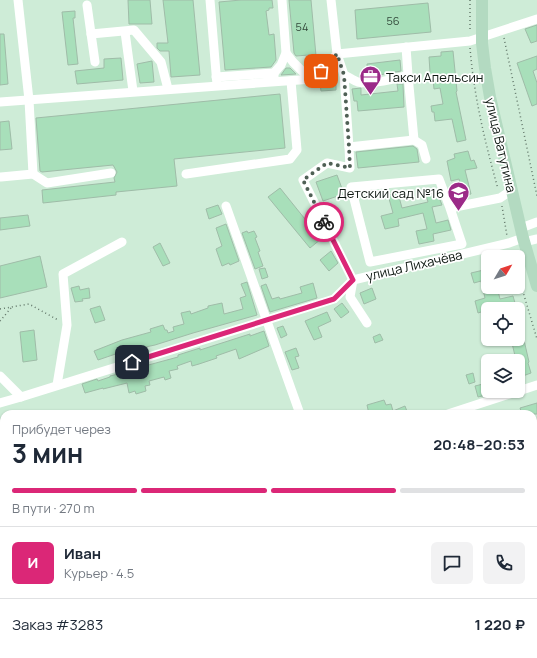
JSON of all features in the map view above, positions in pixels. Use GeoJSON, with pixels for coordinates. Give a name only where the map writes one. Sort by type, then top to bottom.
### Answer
{"type":"FeatureCollection","features":[{"type":"Feature","properties":{"kind":"main road","name":"улица Ватутина"},"geometry":{"type":"LineString","coordinates":[[482,0],[482,38],[490,97],[523,236],[537,286]]}},
{"type":"Feature","properties":{"kind":"street"},"geometry":{"type":"LineString","coordinates":[[18,0],[29,100],[33,174]]}},
{"type":"Feature","properties":{"kind":"street"},"geometry":{"type":"LineString","coordinates":[[210,0],[217,81]]}},
{"type":"Feature","properties":{"kind":"street"},"geometry":{"type":"LineString","coordinates":[[274,77],[282,65],[286,53],[282,0]]}},
{"type":"Feature","properties":{"kind":"street"},"geometry":{"type":"LineString","coordinates":[[331,0],[337,54],[344,75],[350,168],[327,163],[303,180],[353,280],[350,296],[367,323]]}},
{"type":"Feature","properties":{"kind":"street"},"geometry":{"type":"LineString","coordinates":[[87,5],[95,62]]}},
{"type":"Feature","properties":{"kind":"street"},"geometry":{"type":"LineString","coordinates":[[0,102],[168,89],[217,81],[274,77],[291,81],[314,79],[337,54],[470,41],[537,19]]}},
{"type":"Feature","properties":{"kind":"street"},"geometry":{"type":"LineString","coordinates":[[91,34],[134,30],[161,62],[168,89]]}},
{"type":"Feature","properties":{"kind":"street"},"geometry":{"type":"LineString","coordinates":[[125,32],[133,92]]}},
{"type":"Feature","properties":{"kind":"street"},"geometry":{"type":"LineString","coordinates":[[406,47],[414,140]]}},
{"type":"Feature","properties":{"kind":"street"},"geometry":{"type":"LineString","coordinates":[[286,53],[310,79]]}},
{"type":"Feature","properties":{"kind":"street"},"geometry":{"type":"LineString","coordinates":[[344,75],[359,82],[385,81],[408,75]]}},
{"type":"Feature","properties":{"kind":"street"},"geometry":{"type":"LineString","coordinates":[[186,174],[290,159],[297,150],[291,81]]}},
{"type":"Feature","properties":{"kind":"street"},"geometry":{"type":"LineString","coordinates":[[349,147],[414,140],[422,145],[426,159]]}},
{"type":"Feature","properties":{"kind":"street"},"geometry":{"type":"LineString","coordinates":[[1,177],[33,174],[47,183],[111,173]]}},
{"type":"Feature","properties":{"kind":"street"},"geometry":{"type":"LineString","coordinates":[[439,179],[450,208],[462,244],[370,262],[351,187],[439,179]]}},
{"type":"Feature","properties":{"kind":"street"},"geometry":{"type":"LineString","coordinates":[[450,208],[500,198],[512,190]]}},
{"type":"Feature","properties":{"kind":"street"},"geometry":{"type":"LineString","coordinates":[[226,206],[299,410]]}},
{"type":"Feature","properties":{"kind":"street"},"geometry":{"type":"LineString","coordinates":[[523,236],[537,222]]}},
{"type":"Feature","properties":{"kind":"street"},"geometry":{"type":"LineString","coordinates":[[523,236],[537,239]]}},
{"type":"Feature","properties":{"kind":"street","name":"улица Лихачёва"},"geometry":{"type":"LineString","coordinates":[[0,403],[334,299],[353,280],[509,244],[523,236]]}},
{"type":"Feature","properties":{"kind":"street"},"geometry":{"type":"LineString","coordinates":[[57,385],[67,324],[63,274],[122,242]]}},
{"type":"Feature","properties":{"kind":"street"},"geometry":{"type":"LineString","coordinates":[[0,376],[20,397]]}},
{"type":"Feature","properties":{"kind":"street"},"geometry":{"type":"LineString","coordinates":[[461,410],[537,386]]}},
{"type":"Feature","properties":{"kind":"path"},"geometry":{"type":"LineString","coordinates":[[470,0],[470,41],[473,79],[484,136],[500,198],[511,250]]}},
{"type":"Feature","properties":{"kind":"path"},"geometry":{"type":"LineString","coordinates":[[502,30],[537,196]]}},
{"type":"Feature","properties":{"kind":"path"},"geometry":{"type":"LineString","coordinates":[[524,294],[537,340]]}},
{"type":"Feature","properties":{"kind":"path"},"geometry":{"type":"LineString","coordinates":[[0,309],[29,304],[67,324]]}},
{"type":"Feature","properties":{"kind":"path"},"geometry":{"type":"LineString","coordinates":[[0,321],[11,308]]}},
{"type":"Feature","properties":{"kind":"building"},"geometry":{"type":"Polygon","coordinates":[[[128,0],[150,0],[152,24],[129,24],[128,0]]]}},
{"type":"Feature","properties":{"kind":"building"},"geometry":{"type":"Polygon","coordinates":[[[163,0],[193,0],[200,75],[171,77],[169,51],[160,51],[157,48],[157,43],[168,43],[163,0]]]}},
{"type":"Feature","properties":{"kind":"building"},"geometry":{"type":"Polygon","coordinates":[[[272,0],[273,8],[269,8],[269,10],[266,11],[269,35],[274,34],[276,60],[271,67],[225,70],[219,2],[272,0]]]}},
{"type":"Feature","properties":{"kind":"building"},"geometry":{"type":"Polygon","coordinates":[[[289,0],[311,0],[317,67],[310,67],[309,55],[296,56],[294,53],[289,0]]]}},
{"type":"Feature","properties":{"kind":"building"},"geometry":{"type":"Polygon","coordinates":[[[428,3],[431,32],[357,39],[355,10],[428,3]]]}},
{"type":"Feature","properties":{"kind":"building"},"geometry":{"type":"Polygon","coordinates":[[[75,11],[75,18],[73,18],[78,64],[68,65],[62,12],[75,11]]]}},
{"type":"Feature","properties":{"kind":"building"},"geometry":{"type":"Polygon","coordinates":[[[537,25],[537,41],[531,43],[525,29],[537,25]]]}},
{"type":"Feature","properties":{"kind":"building"},"geometry":{"type":"Polygon","coordinates":[[[0,34],[4,34],[8,84],[0,85],[0,34]]]}},
{"type":"Feature","properties":{"kind":"building"},"geometry":{"type":"Polygon","coordinates":[[[453,51],[456,92],[466,140],[457,142],[452,119],[435,121],[434,112],[432,112],[431,106],[443,104],[440,88],[434,89],[433,79],[429,80],[428,73],[430,72],[429,57],[441,56],[441,52],[453,51]]]}},
{"type":"Feature","properties":{"kind":"building"},"geometry":{"type":"Polygon","coordinates":[[[537,56],[537,69],[533,71],[537,83],[537,104],[532,106],[517,63],[537,56]]]}},
{"type":"Feature","properties":{"kind":"building"},"geometry":{"type":"Polygon","coordinates":[[[121,58],[123,80],[77,84],[75,71],[104,68],[104,59],[121,58]]]}},
{"type":"Feature","properties":{"kind":"building"},"geometry":{"type":"Polygon","coordinates":[[[400,60],[401,71],[368,77],[367,64],[400,60]]]}},
{"type":"Feature","properties":{"kind":"building"},"geometry":{"type":"Polygon","coordinates":[[[152,61],[154,82],[140,83],[137,64],[152,61]]]}},
{"type":"Feature","properties":{"kind":"building"},"geometry":{"type":"Polygon","coordinates":[[[286,68],[290,68],[296,74],[281,75],[286,68]]]}},
{"type":"Feature","properties":{"kind":"building"},"geometry":{"type":"Polygon","coordinates":[[[336,82],[336,90],[321,91],[320,83],[336,82]]]}},
{"type":"Feature","properties":{"kind":"building"},"geometry":{"type":"Polygon","coordinates":[[[397,84],[403,84],[404,107],[358,111],[357,101],[354,101],[352,89],[361,88],[361,95],[398,91],[397,84]]]}},
{"type":"Feature","properties":{"kind":"building"},"geometry":{"type":"Polygon","coordinates":[[[280,94],[285,148],[174,159],[177,186],[116,192],[116,195],[43,203],[42,190],[115,182],[114,178],[117,172],[113,165],[40,171],[36,118],[280,94]]]}},
{"type":"Feature","properties":{"kind":"building"},"geometry":{"type":"Polygon","coordinates":[[[9,121],[12,149],[0,150],[0,122],[9,121]]]}},
{"type":"Feature","properties":{"kind":"building"},"geometry":{"type":"Polygon","coordinates":[[[413,146],[417,149],[419,162],[358,168],[356,152],[413,146]]]}},
{"type":"Feature","properties":{"kind":"building"},"geometry":{"type":"Polygon","coordinates":[[[468,151],[471,161],[474,160],[477,168],[465,170],[471,194],[463,196],[459,179],[451,181],[447,161],[455,158],[454,154],[468,151]]]}},
{"type":"Feature","properties":{"kind":"building"},"geometry":{"type":"Polygon","coordinates":[[[337,175],[344,194],[323,201],[316,182],[337,175]]]}},
{"type":"Feature","properties":{"kind":"building"},"geometry":{"type":"Polygon","coordinates":[[[280,188],[321,239],[310,248],[268,197],[280,188]]]}},
{"type":"Feature","properties":{"kind":"building"},"geometry":{"type":"Polygon","coordinates":[[[437,192],[442,205],[432,207],[436,223],[448,220],[451,230],[433,234],[434,241],[419,244],[416,231],[427,229],[423,213],[398,219],[399,226],[385,229],[381,216],[393,213],[388,195],[398,193],[402,208],[428,202],[426,195],[437,192]]]}},
{"type":"Feature","properties":{"kind":"building"},"geometry":{"type":"Polygon","coordinates":[[[218,205],[222,214],[209,219],[206,209],[218,205]]]}},
{"type":"Feature","properties":{"kind":"building"},"geometry":{"type":"Polygon","coordinates":[[[28,215],[30,226],[0,230],[0,218],[28,215]]]}},
{"type":"Feature","properties":{"kind":"building"},"geometry":{"type":"Polygon","coordinates":[[[226,224],[239,261],[230,265],[229,263],[222,266],[216,249],[222,246],[216,228],[226,224]]]}},
{"type":"Feature","properties":{"kind":"building"},"geometry":{"type":"Polygon","coordinates":[[[247,231],[248,233],[254,231],[260,251],[258,252],[263,266],[255,269],[242,233],[247,231]]]}},
{"type":"Feature","properties":{"kind":"building"},"geometry":{"type":"Polygon","coordinates":[[[160,243],[170,263],[163,266],[153,247],[160,243]]]}},
{"type":"Feature","properties":{"kind":"building"},"geometry":{"type":"Polygon","coordinates":[[[331,251],[338,263],[329,271],[320,260],[331,251]]]}},
{"type":"Feature","properties":{"kind":"building"},"geometry":{"type":"Polygon","coordinates":[[[40,256],[47,287],[0,298],[0,266],[40,256]]]}},
{"type":"Feature","properties":{"kind":"building"},"geometry":{"type":"Polygon","coordinates":[[[265,268],[268,277],[262,279],[259,269],[265,268]]]}},
{"type":"Feature","properties":{"kind":"building"},"geometry":{"type":"Polygon","coordinates":[[[481,271],[481,281],[474,283],[471,273],[481,271]]]}},
{"type":"Feature","properties":{"kind":"building"},"geometry":{"type":"Polygon","coordinates":[[[247,282],[257,315],[155,345],[136,349],[136,347],[98,360],[94,351],[122,340],[151,332],[150,329],[163,325],[168,333],[174,331],[173,327],[184,324],[181,313],[190,311],[191,314],[208,308],[208,306],[222,303],[224,314],[243,309],[240,298],[246,296],[241,284],[247,282]]]}},
{"type":"Feature","properties":{"kind":"building"},"geometry":{"type":"Polygon","coordinates":[[[313,283],[317,298],[270,312],[261,286],[266,284],[272,299],[279,297],[280,299],[302,293],[300,287],[313,283]]]}},
{"type":"Feature","properties":{"kind":"building"},"geometry":{"type":"Polygon","coordinates":[[[79,286],[80,290],[89,288],[90,298],[75,302],[71,288],[79,286]]]}},
{"type":"Feature","properties":{"kind":"building"},"geometry":{"type":"Polygon","coordinates":[[[372,288],[376,299],[364,304],[360,293],[372,288]]]}},
{"type":"Feature","properties":{"kind":"building"},"geometry":{"type":"Polygon","coordinates":[[[484,294],[499,294],[500,299],[513,296],[515,302],[481,302],[481,312],[478,313],[475,301],[485,298],[484,294]]]}},
{"type":"Feature","properties":{"kind":"building"},"geometry":{"type":"Polygon","coordinates":[[[342,303],[349,312],[341,318],[334,309],[342,303]]]}},
{"type":"Feature","properties":{"kind":"building"},"geometry":{"type":"Polygon","coordinates":[[[100,306],[105,320],[95,323],[90,309],[100,306]]]}},
{"type":"Feature","properties":{"kind":"building"},"geometry":{"type":"Polygon","coordinates":[[[327,312],[331,321],[318,327],[322,337],[314,340],[305,321],[327,312]]]}},
{"type":"Feature","properties":{"kind":"building"},"geometry":{"type":"Polygon","coordinates":[[[283,326],[287,335],[281,338],[277,328],[283,326]]]}},
{"type":"Feature","properties":{"kind":"building"},"geometry":{"type":"Polygon","coordinates":[[[34,330],[37,360],[23,362],[20,332],[34,330]]]}},
{"type":"Feature","properties":{"kind":"building"},"geometry":{"type":"Polygon","coordinates":[[[264,331],[269,346],[239,359],[236,349],[216,356],[217,358],[199,364],[192,366],[191,361],[177,366],[178,369],[169,371],[171,378],[165,380],[164,377],[149,381],[150,385],[145,386],[146,391],[136,394],[135,391],[129,393],[127,383],[85,393],[82,384],[97,379],[98,381],[130,370],[178,357],[178,355],[200,348],[200,350],[264,331]]]}},
{"type":"Feature","properties":{"kind":"building"},"geometry":{"type":"Polygon","coordinates":[[[380,334],[383,340],[375,343],[373,337],[380,334]]]}},
{"type":"Feature","properties":{"kind":"building"},"geometry":{"type":"Polygon","coordinates":[[[525,344],[531,373],[525,375],[525,354],[515,354],[513,346],[525,346],[525,344]]]}},
{"type":"Feature","properties":{"kind":"building"},"geometry":{"type":"Polygon","coordinates":[[[296,348],[299,356],[295,357],[299,368],[292,370],[285,352],[296,348]]]}},
{"type":"Feature","properties":{"kind":"building"},"geometry":{"type":"Polygon","coordinates":[[[473,373],[475,382],[469,384],[466,375],[473,373]]]}},
{"type":"Feature","properties":{"kind":"building"},"geometry":{"type":"Polygon","coordinates":[[[481,384],[481,396],[478,397],[475,386],[481,384]]]}},
{"type":"Feature","properties":{"kind":"building"},"geometry":{"type":"Polygon","coordinates":[[[384,400],[386,405],[391,404],[393,410],[368,410],[367,405],[384,400]]]}},
{"type":"Feature","properties":{"kind":"building"},"geometry":{"type":"Polygon","coordinates":[[[537,403],[537,410],[521,410],[520,408],[537,403]]]}},
{"type":"Feature","properties":{"kind":"building"},"geometry":{"type":"Polygon","coordinates":[[[405,406],[406,410],[395,410],[405,406]]]}},
{"type":"Feature","properties":{"kind":"way so far"},"geometry":{"type":"LineString","coordinates":[[321,71],[337,54],[344,75],[350,168],[327,163],[303,180],[324,222]]}},
{"type":"Feature","properties":{"kind":"place","name":"Такси Апельсин"},"geometry":{"type":"Point","coordinates":[371,96]}},
{"type":"Feature","properties":{"kind":"place","name":"Детский сад №16"},"geometry":{"type":"Point","coordinates":[459,212]}},
{"type":"Feature","properties":{"kind":"route"},"geometry":{"type":"LineString","coordinates":[[132,362],[334,299],[353,280],[324,222]]}}]}
